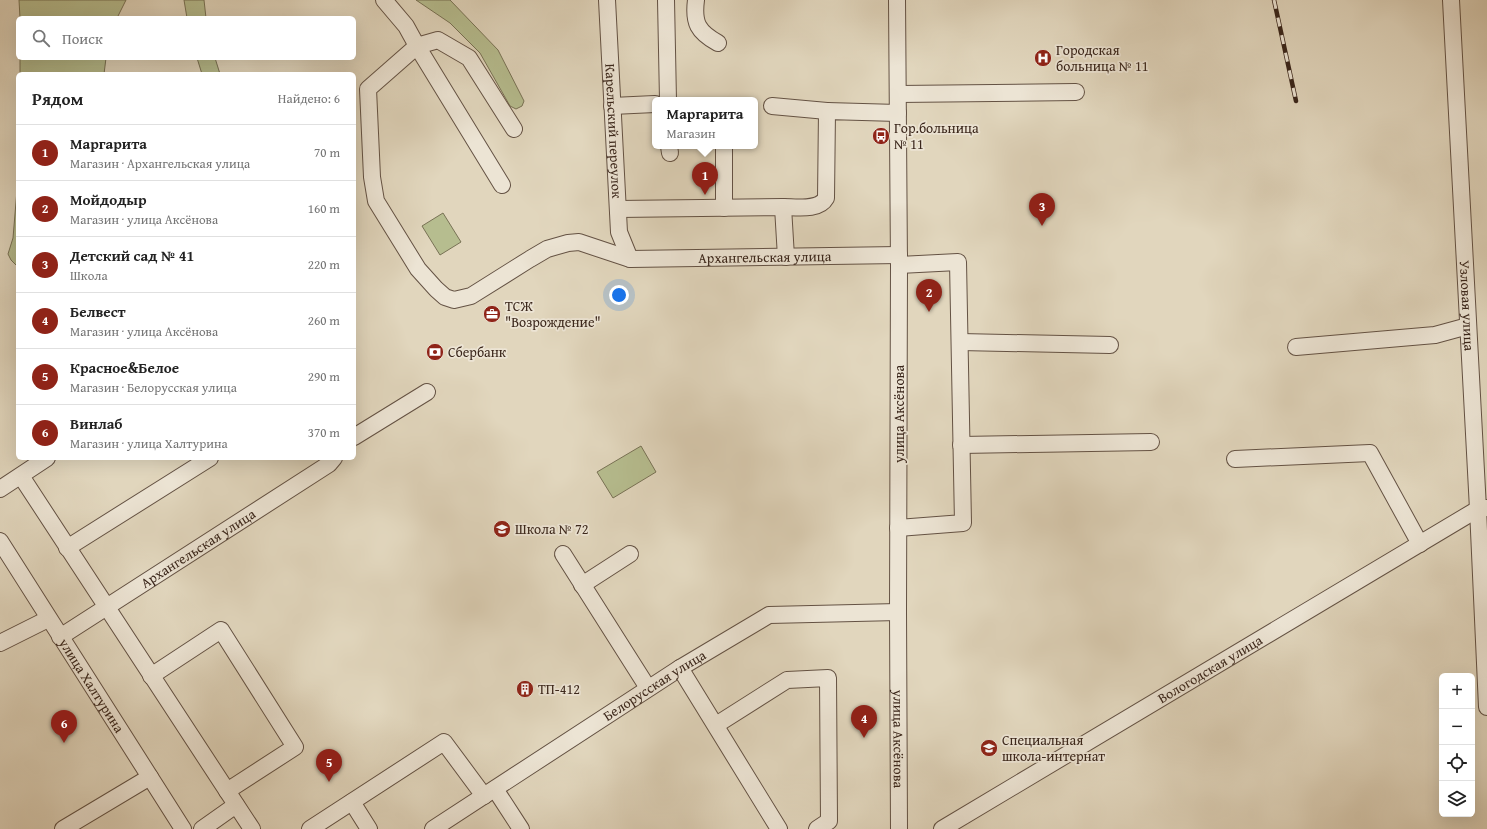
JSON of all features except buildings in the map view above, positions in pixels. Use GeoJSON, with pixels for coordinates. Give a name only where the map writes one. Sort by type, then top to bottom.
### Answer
{"type":"FeatureCollection","features":[{"type":"Feature","properties":{"kind":"street"},"geometry":{"type":"LineString","coordinates":[[384,0],[406,26],[502,185]]}},
{"type":"Feature","properties":{"kind":"street","name":"Карельский переулок"},"geometry":{"type":"LineString","coordinates":[[607,0],[619,232],[630,259]]}},
{"type":"Feature","properties":{"kind":"street"},"geometry":{"type":"LineString","coordinates":[[666,0],[668,97]]}},
{"type":"Feature","properties":{"kind":"street"},"geometry":{"type":"LineString","coordinates":[[696,0],[696,23],[699,29],[707,37],[718,43]]}},
{"type":"Feature","properties":{"kind":"street","name":"улица Аксёнова"},"geometry":{"type":"LineString","coordinates":[[897,0],[899,260],[899,829]]}},
{"type":"Feature","properties":{"kind":"street","name":"Узловая улица"},"geometry":{"type":"LineString","coordinates":[[1451,0],[1468,326],[1483,508],[1487,706]]}},
{"type":"Feature","properties":{"kind":"street"},"geometry":{"type":"LineString","coordinates":[[417,46],[438,40],[469,58],[514,129]]}},
{"type":"Feature","properties":{"kind":"street","name":"Архангельская улица"},"geometry":{"type":"LineString","coordinates":[[417,46],[368,89],[372,177],[376,201],[418,269],[445,297],[454,300],[472,296],[547,249],[568,243],[579,242],[630,259],[786,257],[958,262],[960,342]]}},
{"type":"Feature","properties":{"kind":"street"},"geometry":{"type":"LineString","coordinates":[[898,94],[1076,92]]}},
{"type":"Feature","properties":{"kind":"street"},"geometry":{"type":"LineString","coordinates":[[612,106],[652,104]]}},
{"type":"Feature","properties":{"kind":"street"},"geometry":{"type":"LineString","coordinates":[[772,106],[827,111],[898,113]]}},
{"type":"Feature","properties":{"kind":"street"},"geometry":{"type":"LineString","coordinates":[[618,209],[815,206],[824,202],[826,198],[827,111]]}},
{"type":"Feature","properties":{"kind":"street"},"geometry":{"type":"LineString","coordinates":[[724,149],[724,208]]}},
{"type":"Feature","properties":{"kind":"street"},"geometry":{"type":"LineString","coordinates":[[783,207],[786,257]]}},
{"type":"Feature","properties":{"kind":"street"},"geometry":{"type":"LineString","coordinates":[[1296,347],[1435,335],[1468,326]]}},
{"type":"Feature","properties":{"kind":"street"},"geometry":{"type":"LineString","coordinates":[[898,528],[963,523],[960,342],[1110,345]]}},
{"type":"Feature","properties":{"kind":"street"},"geometry":{"type":"LineString","coordinates":[[356,436],[427,392]]}},
{"type":"Feature","properties":{"kind":"street"},"geometry":{"type":"LineString","coordinates":[[962,445],[1151,442]]}},
{"type":"Feature","properties":{"kind":"street"},"geometry":{"type":"LineString","coordinates":[[1235,459],[1370,453],[1420,544]]}},
{"type":"Feature","properties":{"kind":"street"},"geometry":{"type":"LineString","coordinates":[[0,489],[44,460]]}},
{"type":"Feature","properties":{"kind":"street"},"geometry":{"type":"LineString","coordinates":[[67,548],[207,460]]}},
{"type":"Feature","properties":{"kind":"street","name":"Архангельская улица"},"geometry":{"type":"LineString","coordinates":[[60,637],[329,464],[332,460]]}},
{"type":"Feature","properties":{"kind":"street"},"geometry":{"type":"LineString","coordinates":[[21,476],[252,829]]}},
{"type":"Feature","properties":{"kind":"street","name":"Вологодская улица"},"geometry":{"type":"LineString","coordinates":[[942,829],[1483,508]]}},
{"type":"Feature","properties":{"kind":"street","name":"улица Халтурина"},"geometry":{"type":"LineString","coordinates":[[0,541],[48,619],[183,829]]}},
{"type":"Feature","properties":{"kind":"street"},"geometry":{"type":"LineString","coordinates":[[563,554],[648,688]]}},
{"type":"Feature","properties":{"kind":"street"},"geometry":{"type":"LineString","coordinates":[[582,585],[630,554]]}},
{"type":"Feature","properties":{"kind":"street","name":"Белорусская улица"},"geometry":{"type":"LineString","coordinates":[[432,829],[648,688],[769,615],[898,612]]}},
{"type":"Feature","properties":{"kind":"street"},"geometry":{"type":"LineString","coordinates":[[0,643],[48,619]]}},
{"type":"Feature","properties":{"kind":"street"},"geometry":{"type":"LineString","coordinates":[[151,676],[221,630],[295,747],[227,791]]}},
{"type":"Feature","properties":{"kind":"street"},"geometry":{"type":"LineString","coordinates":[[680,668],[779,829]]}},
{"type":"Feature","properties":{"kind":"street"},"geometry":{"type":"LineString","coordinates":[[716,726],[787,680],[828,678],[829,821],[817,829]]}},
{"type":"Feature","properties":{"kind":"street"},"geometry":{"type":"LineString","coordinates":[[310,829],[444,742],[521,829]]}},
{"type":"Feature","properties":{"kind":"street"},"geometry":{"type":"LineString","coordinates":[[63,829],[150,777]]}},
{"type":"Feature","properties":{"kind":"street"},"geometry":{"type":"LineString","coordinates":[[352,802],[369,829]]}},
{"type":"Feature","properties":{"kind":"street"},"geometry":{"type":"LineString","coordinates":[[202,829],[236,805]]}},
{"type":"Feature","properties":{"kind":"green space"},"geometry":{"type":"Polygon","coordinates":[[[19,0],[126,0],[118,16],[20,16],[19,0]]]}},
{"type":"Feature","properties":{"kind":"green space"},"geometry":{"type":"Polygon","coordinates":[[[184,0],[204,0],[206,16],[187,16],[184,0]]]}},
{"type":"Feature","properties":{"kind":"green space"},"geometry":{"type":"Polygon","coordinates":[[[416,0],[450,0],[498,50],[524,101],[522,106],[516,109],[510,106],[480,53],[450,23],[416,0]]]}},
{"type":"Feature","properties":{"kind":"green space"},"geometry":{"type":"Polygon","coordinates":[[[20,60],[106,60],[104,72],[20,72],[20,60]]]}},
{"type":"Feature","properties":{"kind":"green space"},"geometry":{"type":"Polygon","coordinates":[[[198,60],[216,60],[219,72],[201,72],[198,60]]]}},
{"type":"Feature","properties":{"kind":"green space"},"geometry":{"type":"Polygon","coordinates":[[[16,202],[16,265],[8,254],[13,238],[16,202]]]}},
{"type":"Feature","properties":{"kind":"green space"},"geometry":{"type":"Polygon","coordinates":[[[443,213],[461,242],[440,255],[422,226],[443,213]]]}},
{"type":"Feature","properties":{"kind":"green space"},"geometry":{"type":"Polygon","coordinates":[[[641,446],[656,472],[613,498],[597,472],[641,446]]]}},
{"type":"Feature","properties":{"kind":"railway"},"geometry":{"type":"LineString","coordinates":[[1274,0],[1296,101]]}},
{"type":"Feature","properties":{"kind":"place","name":"Городская больница № 11"},"geometry":{"type":"Point","coordinates":[1043,58]}},
{"type":"Feature","properties":{"kind":"place","name":"Гор.больница № 11"},"geometry":{"type":"Point","coordinates":[881,136]}},
{"type":"Feature","properties":{"kind":"place","name":"Маргарита"},"geometry":{"type":"Point","coordinates":[705,195]}},
{"type":"Feature","properties":{"kind":"place","name":"Детский сад № 41"},"geometry":{"type":"Point","coordinates":[1042,226]}},
{"type":"Feature","properties":{"kind":"place","name":"Мойдодыр"},"geometry":{"type":"Point","coordinates":[929,312]}},
{"type":"Feature","properties":{"kind":"place","name":"ТСЖ \"Возрождение\""},"geometry":{"type":"Point","coordinates":[492,314]}},
{"type":"Feature","properties":{"kind":"place","name":"Сбербанк"},"geometry":{"type":"Point","coordinates":[435,352]}},
{"type":"Feature","properties":{"kind":"place","name":"Школа № 72"},"geometry":{"type":"Point","coordinates":[502,529]}},
{"type":"Feature","properties":{"kind":"place","name":"ТП-412"},"geometry":{"type":"Point","coordinates":[525,689]}},
{"type":"Feature","properties":{"kind":"place","name":"Белвест"},"geometry":{"type":"Point","coordinates":[864,738]}},
{"type":"Feature","properties":{"kind":"place","name":"Винлаб"},"geometry":{"type":"Point","coordinates":[64,743]}},
{"type":"Feature","properties":{"kind":"place","name":"Специальная школа-интернат"},"geometry":{"type":"Point","coordinates":[989,748]}},
{"type":"Feature","properties":{"kind":"place","name":"Красное&Белое"},"geometry":{"type":"Point","coordinates":[329,782]}}]}
